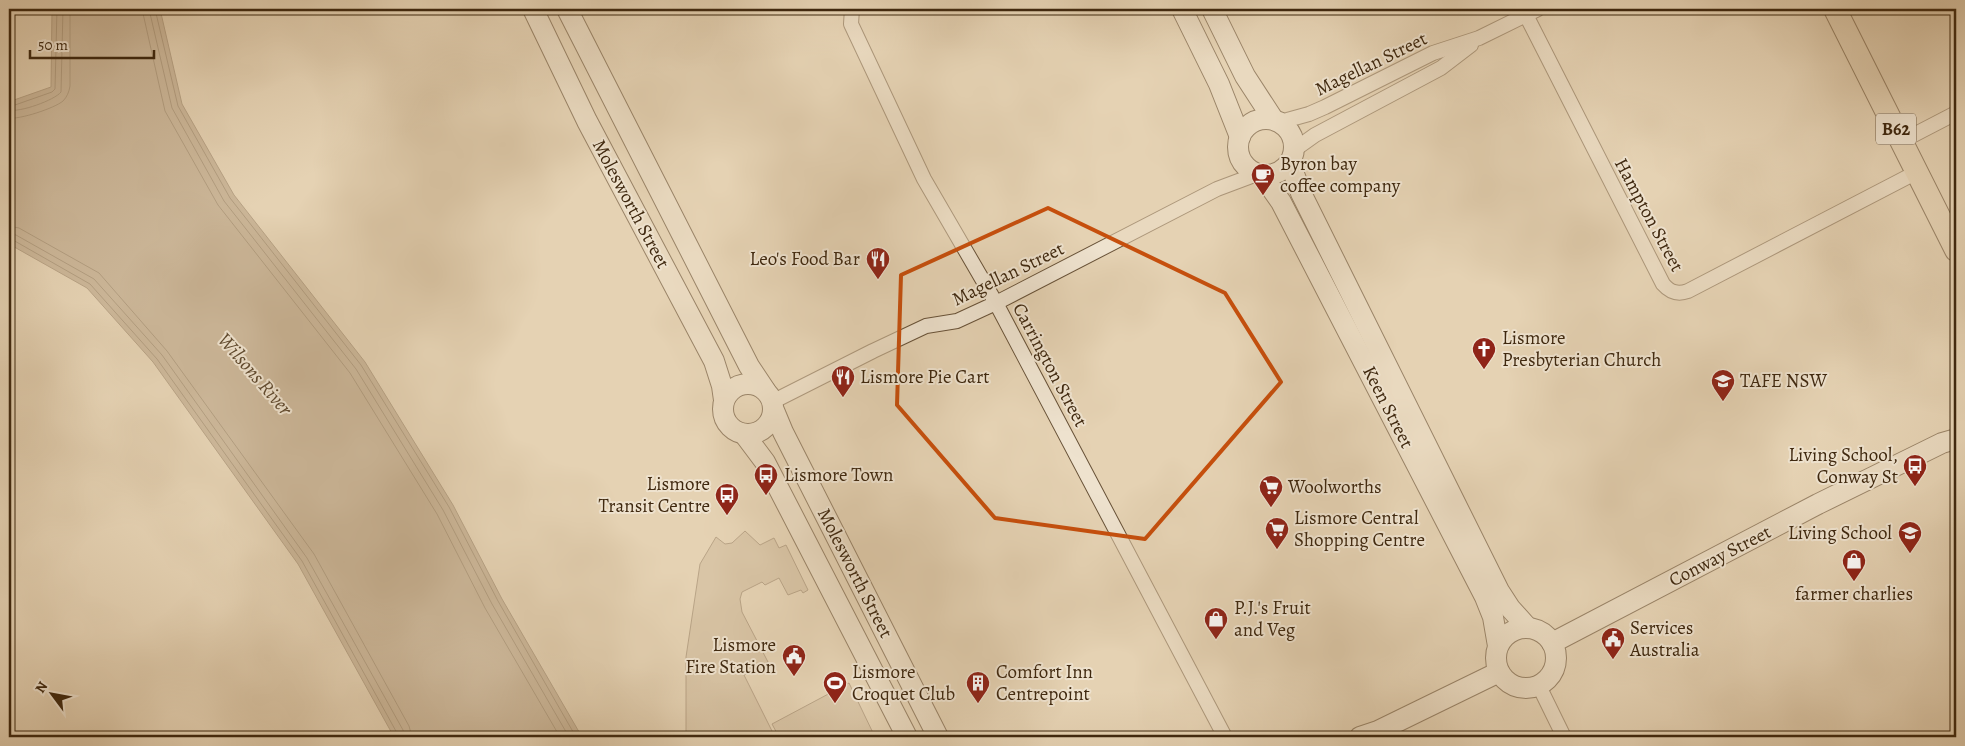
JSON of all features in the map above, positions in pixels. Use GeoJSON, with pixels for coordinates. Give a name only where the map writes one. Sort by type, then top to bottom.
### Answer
{"type":"FeatureCollection","features":[{"type":"Feature","properties":{"kind":"main road","name":"B62"},"geometry":{"type":"LineString","coordinates":[[1835,9],[1956,250]]}},
{"type":"Feature","properties":{"kind":"street","name":"Molesworth Street"},"geometry":{"type":"LineString","coordinates":[[533,9],[587,121],[714,361],[724,400]]}},
{"type":"Feature","properties":{"kind":"street","name":"Molesworth Street"},"geometry":{"type":"LineString","coordinates":[[567,9],[740,348],[770,400],[782,432],[938,737]]}},
{"type":"Feature","properties":{"kind":"street","name":"Carrington Street"},"geometry":{"type":"LineString","coordinates":[[852,9],[851,24],[924,179],[996,303],[1225,737]]}},
{"type":"Feature","properties":{"kind":"street"},"geometry":{"type":"LineString","coordinates":[[1182,9],[1224,95],[1240,137]]}},
{"type":"Feature","properties":{"kind":"street"},"geometry":{"type":"LineString","coordinates":[[1212,9],[1245,76],[1276,121],[1290,131],[1293,137],[1292,156],[1280,172],[1260,175],[1249,170],[1243,163],[1239,155],[1240,137],[1250,124],[1265,119],[1276,121]]}},
{"type":"Feature","properties":{"kind":"street","name":"Magellan Street"},"geometry":{"type":"LineString","coordinates":[[1276,121],[1309,114],[1433,53],[1479,38],[1532,12]]}},
{"type":"Feature","properties":{"kind":"street","name":"Hampton Street"},"geometry":{"type":"LineString","coordinates":[[1532,12],[1663,284],[1668,290],[1681,294],[1688,291],[1917,172]]}},
{"type":"Feature","properties":{"kind":"street","name":"Magellan Street"},"geometry":{"type":"LineString","coordinates":[[1292,156],[1315,135],[1441,68],[1479,38]]}},
{"type":"Feature","properties":{"kind":"street"},"geometry":{"type":"LineString","coordinates":[[1902,141],[1956,113]]}},
{"type":"Feature","properties":{"kind":"street","name":"Keen Street"},"geometry":{"type":"LineString","coordinates":[[1292,156],[1301,193],[1499,591],[1510,608],[1528,628]]}},
{"type":"Feature","properties":{"kind":"street","name":"Magellan Street"},"geometry":{"type":"LineString","coordinates":[[770,400],[926,326],[957,320],[996,303],[1217,189],[1260,175]]}},
{"type":"Feature","properties":{"kind":"street","name":"Keen Street"},"geometry":{"type":"LineString","coordinates":[[1260,175],[1286,211],[1485,597],[1493,617],[1498,646]]}},
{"type":"Feature","properties":{"kind":"street"},"geometry":{"type":"LineString","coordinates":[[743,384],[758,386],[770,400],[770,421],[766,427],[752,434],[744,434],[729,426],[724,419],[722,411],[724,400],[728,392],[743,384]]}},
{"type":"Feature","properties":{"kind":"street","name":"Conway Street"},"geometry":{"type":"LineString","coordinates":[[1552,643],[1818,504],[1949,441],[1956,428]]}},
{"type":"Feature","properties":{"kind":"street","name":"Molesworth Street"},"geometry":{"type":"LineString","coordinates":[[744,434],[765,462],[907,737]]}},
{"type":"Feature","properties":{"kind":"street"},"geometry":{"type":"LineString","coordinates":[[1519,628],[1528,628],[1538,630],[1546,635],[1556,652],[1556,662],[1550,676],[1539,686],[1520,688],[1504,680],[1499,672],[1496,655],[1498,646],[1510,632],[1519,628]]}},
{"type":"Feature","properties":{"kind":"street"},"geometry":{"type":"LineString","coordinates":[[1370,735],[1499,672]]}},
{"type":"Feature","properties":{"kind":"street"},"geometry":{"type":"LineString","coordinates":[[1539,686],[1564,737]]}},
{"type":"Feature","properties":{"kind":"highlighted area"},"geometry":{"type":"Polygon","coordinates":[[[1048,208],[1225,293],[1281,382],[1145,539],[995,518],[897,405],[901,275],[1048,208]]]}},
{"type":"Feature","properties":{"kind":"shaded area"},"geometry":{"type":"Polygon","coordinates":[[[745,531],[760,545],[774,538],[779,548],[786,545],[808,590],[803,593],[801,590],[788,595],[779,578],[765,585],[762,582],[742,592],[740,599],[742,612],[768,662],[744,675],[775,737],[686,737],[686,657],[700,564],[716,537],[725,544],[732,543],[745,531]]]}},
{"type":"Feature","properties":{"kind":"shaded area","name":"Lismore Croquet Club"},"geometry":{"type":"Polygon","coordinates":[[[849,683],[875,737],[779,737],[772,724],[849,683]]]}},
{"type":"Feature","properties":{"kind":"water","name":"Wilsons River"},"geometry":{"type":"Polygon","coordinates":[[[52,9],[160,9],[182,104],[234,195],[365,362],[453,505],[502,599],[582,737],[394,737],[298,564],[153,362],[87,288],[9,244],[9,98],[14,100],[51,87],[52,9]]]}},
{"type":"Feature","properties":{"kind":"place","name":"Byron bay coffee company"},"geometry":{"type":"Point","coordinates":[1263,196]}},
{"type":"Feature","properties":{"kind":"place","name":"Leo's Food Bar"},"geometry":{"type":"Point","coordinates":[878,280]}},
{"type":"Feature","properties":{"kind":"place","name":"Lismore Presbyterian Church"},"geometry":{"type":"Point","coordinates":[1484,370]}},
{"type":"Feature","properties":{"kind":"place","name":"Lismore Pie Cart"},"geometry":{"type":"Point","coordinates":[843,398]}},
{"type":"Feature","properties":{"kind":"place","name":"TAFE NSW"},"geometry":{"type":"Point","coordinates":[1723,402]}},
{"type":"Feature","properties":{"kind":"place","name":"Living School, Conway St"},"geometry":{"type":"Point","coordinates":[1915,487]}},
{"type":"Feature","properties":{"kind":"place","name":"Lismore Town"},"geometry":{"type":"Point","coordinates":[766,496]}},
{"type":"Feature","properties":{"kind":"place","name":"Woolworths"},"geometry":{"type":"Point","coordinates":[1271,508]}},
{"type":"Feature","properties":{"kind":"place","name":"Lismore Transit Centre"},"geometry":{"type":"Point","coordinates":[727,516]}},
{"type":"Feature","properties":{"kind":"place","name":"Lismore Central Shopping Centre"},"geometry":{"type":"Point","coordinates":[1277,550]}},
{"type":"Feature","properties":{"kind":"place","name":"Living School"},"geometry":{"type":"Point","coordinates":[1910,554]}},
{"type":"Feature","properties":{"kind":"place","name":"farmer charlies"},"geometry":{"type":"Point","coordinates":[1854,582]}},
{"type":"Feature","properties":{"kind":"place","name":"P.J.'s Fruit and Veg"},"geometry":{"type":"Point","coordinates":[1216,640]}},
{"type":"Feature","properties":{"kind":"place","name":"Services Australia"},"geometry":{"type":"Point","coordinates":[1613,660]}},
{"type":"Feature","properties":{"kind":"place","name":"Lismore Fire Station"},"geometry":{"type":"Point","coordinates":[794,677]}},
{"type":"Feature","properties":{"kind":"place","name":"Lismore Croquet Club"},"geometry":{"type":"Point","coordinates":[835,704]}},
{"type":"Feature","properties":{"kind":"place","name":"Comfort Inn Centrepoint"},"geometry":{"type":"Point","coordinates":[978,704]}}]}
